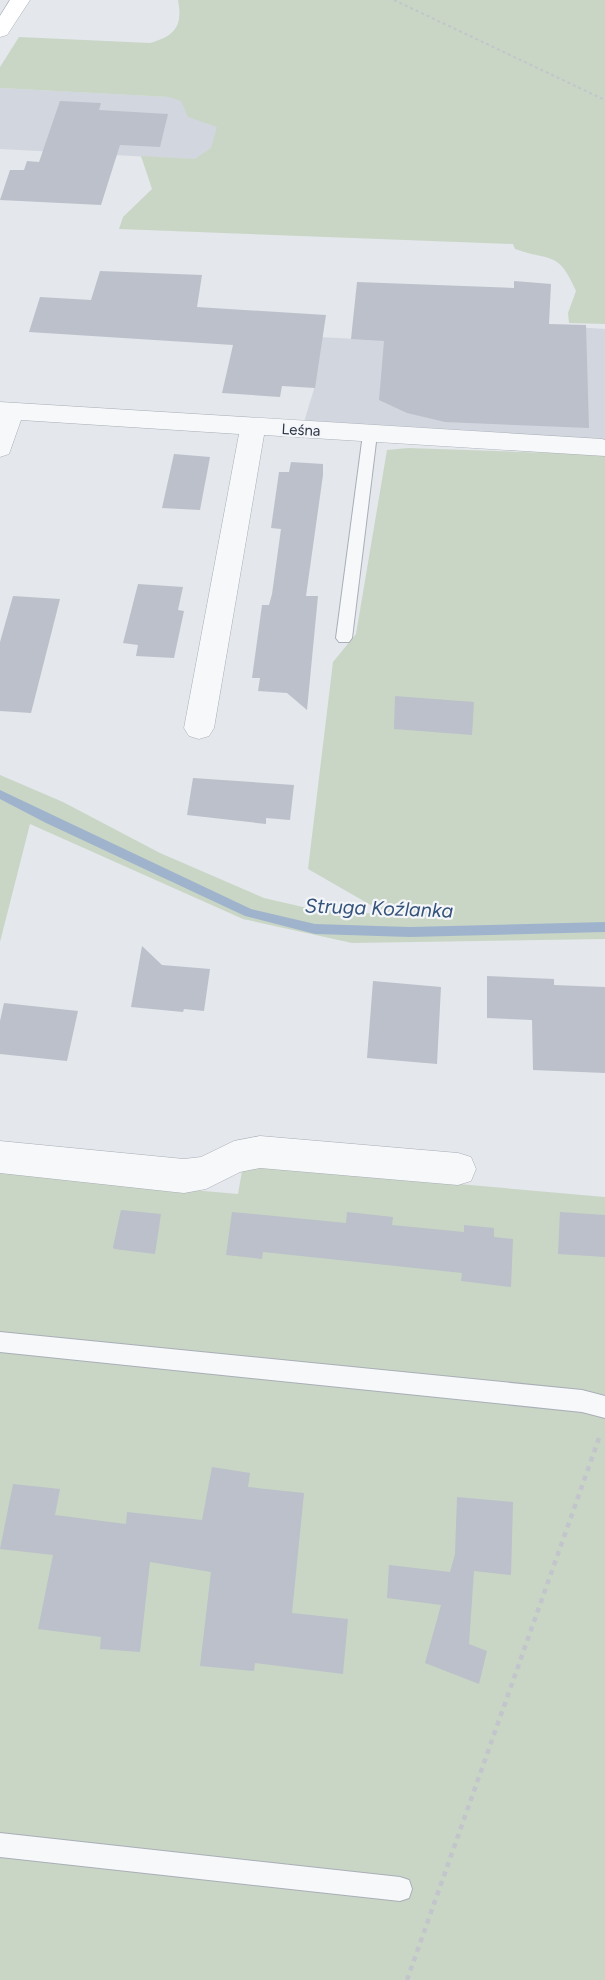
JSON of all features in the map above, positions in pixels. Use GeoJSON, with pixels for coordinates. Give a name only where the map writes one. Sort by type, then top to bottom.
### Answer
{"type":"FeatureCollection","features":[{"type":"Feature","properties":{"kind":"street"},"geometry":{"type":"LineString","coordinates":[[0,31],[20,0]]}},
{"type":"Feature","properties":{"kind":"street"},"geometry":{"type":"LineString","coordinates":[[0,448],[6,410]]}},
{"type":"Feature","properties":{"kind":"street","name":"Leśna"},"geometry":{"type":"LineString","coordinates":[[6,410],[602,448]]}},
{"type":"Feature","properties":{"kind":"street"},"geometry":{"type":"LineString","coordinates":[[199,728],[253,427]]}},
{"type":"Feature","properties":{"kind":"street"},"geometry":{"type":"LineString","coordinates":[[0,1157],[184,1176],[206,1173],[234,1157],[260,1152],[458,1168]]}},
{"type":"Feature","properties":{"kind":"lane"},"geometry":{"type":"LineString","coordinates":[[344,638],[370,434]]}},
{"type":"Feature","properties":{"kind":"lane"},"geometry":{"type":"LineString","coordinates":[[0,1342],[582,1401],[605,1407]]}},
{"type":"Feature","properties":{"kind":"lane"},"geometry":{"type":"LineString","coordinates":[[0,1845],[400,1889]]}},
{"type":"Feature","properties":{"kind":"path"},"geometry":{"type":"LineString","coordinates":[[393,0],[605,100]]}},
{"type":"Feature","properties":{"kind":"path"},"geometry":{"type":"LineString","coordinates":[[407,1980],[601,1432]]}},
{"type":"Feature","properties":{"kind":"shaded area"},"geometry":{"type":"Polygon","coordinates":[[[0,88],[605,120],[605,181],[0,149],[0,88]]]}},
{"type":"Feature","properties":{"kind":"shaded area"},"geometry":{"type":"Polygon","coordinates":[[[360,314],[605,329],[605,441],[304,422],[314,389],[319,337],[357,339],[360,314]]]}},
{"type":"Feature","properties":{"kind":"green space"},"geometry":{"type":"Polygon","coordinates":[[[178,0],[605,0],[605,324],[569,323],[568,313],[576,291],[564,269],[553,260],[515,249],[513,244],[119,229],[123,217],[152,189],[141,156],[195,159],[211,148],[217,127],[188,117],[181,101],[169,97],[0,88],[0,67],[19,37],[150,43],[159,40],[171,33],[178,23],[178,0]]]}},
{"type":"Feature","properties":{"kind":"green space"},"geometry":{"type":"Polygon","coordinates":[[[408,448],[605,455],[605,939],[352,943],[243,919],[30,824],[0,942],[0,775],[63,802],[160,853],[264,898],[303,907],[388,915],[308,869],[333,662],[356,634],[387,450],[408,448]]]}},
{"type":"Feature","properties":{"kind":"green space"},"geometry":{"type":"Polygon","coordinates":[[[243,1165],[605,1197],[605,1980],[0,1980],[0,1173],[238,1194],[243,1165]]]}},
{"type":"Feature","properties":{"kind":"building"},"geometry":{"type":"Polygon","coordinates":[[[60,101],[101,103],[99,110],[168,114],[160,147],[120,145],[101,205],[0,200],[10,170],[24,170],[27,161],[39,162],[60,101]]]}},
{"type":"Feature","properties":{"kind":"building"},"geometry":{"type":"Polygon","coordinates":[[[100,271],[202,275],[197,307],[326,315],[315,388],[282,386],[280,397],[222,393],[233,345],[29,332],[40,297],[91,300],[100,271]]]}},
{"type":"Feature","properties":{"kind":"building"},"geometry":{"type":"Polygon","coordinates":[[[514,281],[551,284],[549,324],[586,325],[589,428],[445,422],[407,413],[379,400],[384,341],[351,339],[357,282],[514,288],[514,281]]]}},
{"type":"Feature","properties":{"kind":"building"},"geometry":{"type":"Polygon","coordinates":[[[174,454],[210,457],[200,510],[162,508],[174,454]]]}},
{"type":"Feature","properties":{"kind":"building"},"geometry":{"type":"Polygon","coordinates":[[[291,462],[323,464],[306,596],[318,596],[307,710],[287,693],[258,691],[260,678],[252,678],[262,605],[269,605],[272,594],[281,529],[271,528],[279,472],[289,472],[291,462]]]}},
{"type":"Feature","properties":{"kind":"building"},"geometry":{"type":"Polygon","coordinates":[[[138,584],[183,587],[178,610],[184,611],[174,658],[136,656],[138,645],[123,643],[138,584]]]}},
{"type":"Feature","properties":{"kind":"building"},"geometry":{"type":"Polygon","coordinates":[[[13,596],[60,599],[31,713],[0,711],[0,642],[13,596]]]}},
{"type":"Feature","properties":{"kind":"building"},"geometry":{"type":"Polygon","coordinates":[[[395,696],[474,702],[472,735],[394,729],[395,696]]]}},
{"type":"Feature","properties":{"kind":"building"},"geometry":{"type":"Polygon","coordinates":[[[193,778],[294,785],[290,820],[266,818],[266,824],[187,815],[193,778]]]}},
{"type":"Feature","properties":{"kind":"building"},"geometry":{"type":"Polygon","coordinates":[[[142,946],[162,965],[210,969],[204,1011],[184,1009],[183,1012],[131,1007],[142,946]]]}},
{"type":"Feature","properties":{"kind":"building"},"geometry":{"type":"Polygon","coordinates":[[[487,976],[554,979],[554,985],[605,987],[605,1073],[533,1070],[532,1020],[487,1018],[487,976]]]}},
{"type":"Feature","properties":{"kind":"building"},"geometry":{"type":"Polygon","coordinates":[[[373,981],[441,987],[437,1064],[367,1058],[373,981]]]}},
{"type":"Feature","properties":{"kind":"building"},"geometry":{"type":"Polygon","coordinates":[[[4,1003],[78,1011],[67,1061],[0,1054],[0,1021],[4,1003]]]}},
{"type":"Feature","properties":{"kind":"building"},"geometry":{"type":"Polygon","coordinates":[[[121,1210],[161,1214],[155,1254],[114,1249],[121,1210]]]}},
{"type":"Feature","properties":{"kind":"building"},"geometry":{"type":"Polygon","coordinates":[[[232,1212],[346,1223],[347,1212],[393,1217],[392,1225],[464,1232],[464,1225],[494,1228],[494,1237],[513,1239],[511,1287],[461,1281],[462,1273],[263,1252],[262,1259],[226,1255],[232,1212]]]}},
{"type":"Feature","properties":{"kind":"building"},"geometry":{"type":"Polygon","coordinates":[[[560,1212],[605,1215],[605,1257],[558,1254],[560,1212]]]}},
{"type":"Feature","properties":{"kind":"building"},"geometry":{"type":"Polygon","coordinates":[[[212,1467],[250,1473],[248,1487],[304,1493],[292,1613],[348,1619],[343,1674],[255,1663],[254,1671],[200,1666],[211,1572],[150,1562],[140,1652],[100,1649],[101,1637],[38,1629],[53,1555],[0,1549],[13,1484],[60,1489],[55,1515],[126,1524],[127,1512],[202,1520],[212,1467]]]}},
{"type":"Feature","properties":{"kind":"building"},"geometry":{"type":"Polygon","coordinates":[[[457,1497],[513,1502],[511,1575],[474,1571],[469,1644],[487,1651],[479,1684],[425,1663],[441,1605],[387,1598],[389,1565],[450,1572],[455,1554],[457,1497]]]}},
{"type":"Feature","properties":{"kind":"waterway","name":"Struga Koźlanka"},"geometry":{"type":"LineString","coordinates":[[0,794],[50,820],[249,913],[315,929],[410,932],[605,927]]}}]}
